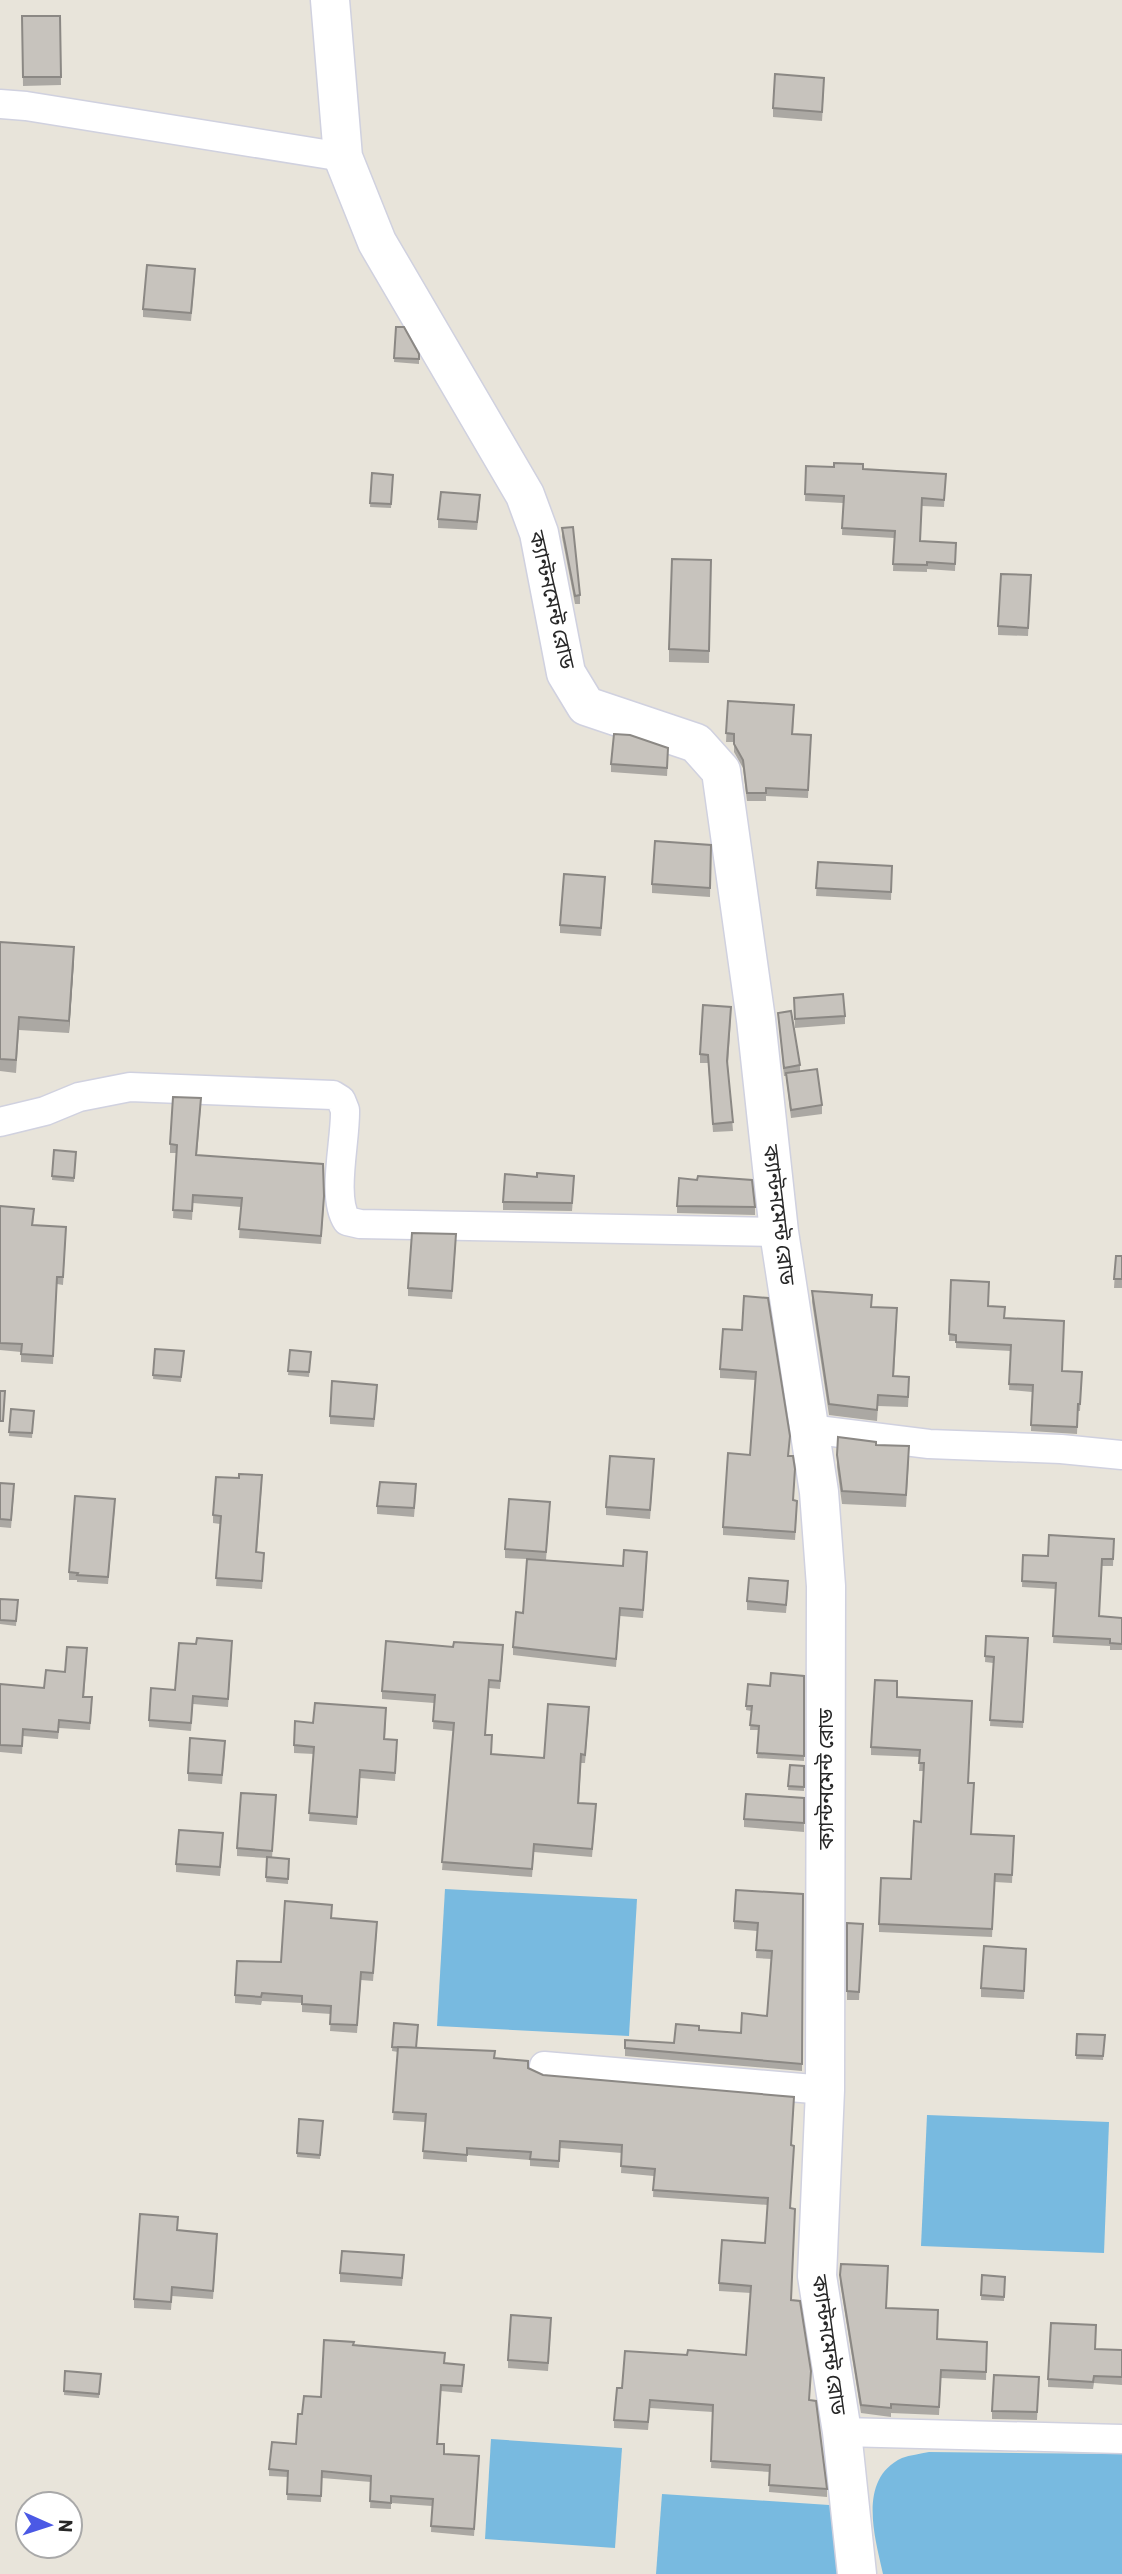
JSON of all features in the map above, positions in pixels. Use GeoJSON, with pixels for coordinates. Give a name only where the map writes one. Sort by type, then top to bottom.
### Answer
{"type":"FeatureCollection","features":[{"type":"Feature","properties":{"kind":"main road","name":"ক্যান্টনমেন্ট রোড"},"geometry":{"type":"LineString","coordinates":[[330,0],[343,157],[377,242],[525,495],[539,533],[566,673],[586,706],[696,743],[721,771],[756,1020],[779,1232],[819,1492],[826,1586],[825,2090],[817,2276],[842,2432],[857,2574]]}},
{"type":"Feature","properties":{"kind":"street"},"geometry":{"type":"LineString","coordinates":[[0,104],[40,108],[343,157]]}},
{"type":"Feature","properties":{"kind":"street"},"geometry":{"type":"LineString","coordinates":[[0,1122],[45,1111],[79,1097],[130,1087],[333,1095],[341,1100],[345,1110],[340,1197],[341,1212],[347,1221],[373,1225],[779,1232]]}},
{"type":"Feature","properties":{"kind":"street"},"geometry":{"type":"LineString","coordinates":[[809,1429],[929,1444],[1061,1449],[1122,1455]]}},
{"type":"Feature","properties":{"kind":"street"},"geometry":{"type":"LineString","coordinates":[[544,2066],[825,2090]]}},
{"type":"Feature","properties":{"kind":"street"},"geometry":{"type":"LineString","coordinates":[[842,2432],[1122,2438]]}},
{"type":"Feature","properties":{"kind":"water"},"geometry":{"type":"Polygon","coordinates":[[[445,1889],[637,1899],[629,2036],[437,2026],[445,1889]]]}},
{"type":"Feature","properties":{"kind":"water"},"geometry":{"type":"Polygon","coordinates":[[[927,2115],[1109,2122],[1104,2253],[921,2246],[927,2115]]]}},
{"type":"Feature","properties":{"kind":"water"},"geometry":{"type":"Polygon","coordinates":[[[491,2439],[622,2448],[615,2548],[485,2539],[491,2439]]]}},
{"type":"Feature","properties":{"kind":"water"},"geometry":{"type":"Polygon","coordinates":[[[929,2452],[1122,2454],[1122,2574],[883,2574],[876,2544],[873,2510],[874,2494],[879,2480],[888,2468],[902,2458],[929,2452]]]}},
{"type":"Feature","properties":{"kind":"water"},"geometry":{"type":"Polygon","coordinates":[[[662,2494],[844,2506],[840,2574],[656,2574],[662,2494]]]}},
{"type":"Feature","properties":{"kind":"building"},"geometry":{"type":"Polygon","coordinates":[[[22,16],[60,16],[61,77],[23,77],[22,16]]]}},
{"type":"Feature","properties":{"kind":"building"},"geometry":{"type":"Polygon","coordinates":[[[775,74],[824,78],[822,112],[773,108],[775,74]]]}},
{"type":"Feature","properties":{"kind":"building"},"geometry":{"type":"Polygon","coordinates":[[[147,265],[195,269],[191,313],[143,309],[147,265]]]}},
{"type":"Feature","properties":{"kind":"building"},"geometry":{"type":"Polygon","coordinates":[[[396,327],[404,327],[419,354],[419,359],[394,358],[396,327]]]}},
{"type":"Feature","properties":{"kind":"building"},"geometry":{"type":"Polygon","coordinates":[[[834,463],[863,464],[863,469],[946,474],[944,500],[922,498],[920,541],[956,543],[955,564],[893,564],[895,531],[842,528],[844,496],[805,494],[806,466],[834,467],[834,463]]]}},
{"type":"Feature","properties":{"kind":"building"},"geometry":{"type":"Polygon","coordinates":[[[372,473],[393,475],[391,504],[370,503],[372,473]]]}},
{"type":"Feature","properties":{"kind":"building"},"geometry":{"type":"Polygon","coordinates":[[[441,492],[480,495],[477,522],[438,519],[441,492]]]}},
{"type":"Feature","properties":{"kind":"building"},"geometry":{"type":"Polygon","coordinates":[[[573,527],[580,595],[575,596],[562,528],[573,527]]]}},
{"type":"Feature","properties":{"kind":"building"},"geometry":{"type":"Polygon","coordinates":[[[672,559],[711,560],[709,651],[669,649],[672,559]]]}},
{"type":"Feature","properties":{"kind":"building"},"geometry":{"type":"Polygon","coordinates":[[[1001,574],[1031,575],[1028,628],[998,626],[1001,574]]]}},
{"type":"Feature","properties":{"kind":"building"},"geometry":{"type":"Polygon","coordinates":[[[728,701],[794,705],[792,734],[811,735],[808,790],[766,788],[766,793],[747,793],[743,760],[734,744],[734,734],[726,733],[728,701]]]}},
{"type":"Feature","properties":{"kind":"building"},"geometry":{"type":"Polygon","coordinates":[[[614,734],[630,735],[668,748],[667,768],[611,764],[614,734]]]}},
{"type":"Feature","properties":{"kind":"building"},"geometry":{"type":"Polygon","coordinates":[[[655,841],[711,845],[710,888],[652,884],[655,841]]]}},
{"type":"Feature","properties":{"kind":"building"},"geometry":{"type":"Polygon","coordinates":[[[818,862],[892,866],[891,892],[816,888],[818,862]]]}},
{"type":"Feature","properties":{"kind":"building"},"geometry":{"type":"Polygon","coordinates":[[[564,874],[605,877],[601,928],[560,925],[564,874]]]}},
{"type":"Feature","properties":{"kind":"building"},"geometry":{"type":"Polygon","coordinates":[[[0,942],[74,947],[69,1021],[19,1017],[16,1060],[0,1059],[0,942]]]}},
{"type":"Feature","properties":{"kind":"building"},"geometry":{"type":"Polygon","coordinates":[[[843,994],[845,1016],[795,1019],[794,998],[843,994]]]}},
{"type":"Feature","properties":{"kind":"building"},"geometry":{"type":"Polygon","coordinates":[[[703,1005],[731,1007],[727,1061],[733,1122],[713,1124],[708,1055],[700,1054],[703,1005]]]}},
{"type":"Feature","properties":{"kind":"building"},"geometry":{"type":"Polygon","coordinates":[[[791,1011],[800,1065],[784,1068],[778,1013],[791,1011]]]}},
{"type":"Feature","properties":{"kind":"building"},"geometry":{"type":"Polygon","coordinates":[[[817,1069],[822,1105],[791,1110],[786,1073],[817,1069]]]}},
{"type":"Feature","properties":{"kind":"building"},"geometry":{"type":"Polygon","coordinates":[[[173,1097],[201,1098],[196,1155],[323,1164],[321,1236],[239,1229],[242,1198],[193,1195],[192,1211],[173,1210],[177,1145],[170,1144],[173,1097]]]}},
{"type":"Feature","properties":{"kind":"building"},"geometry":{"type":"Polygon","coordinates":[[[54,1150],[76,1152],[74,1178],[52,1176],[54,1150]]]}},
{"type":"Feature","properties":{"kind":"building"},"geometry":{"type":"Polygon","coordinates":[[[537,1173],[574,1176],[572,1203],[503,1202],[505,1174],[537,1177],[537,1173]]]}},
{"type":"Feature","properties":{"kind":"building"},"geometry":{"type":"Polygon","coordinates":[[[698,1176],[752,1180],[755,1207],[677,1206],[679,1178],[697,1180],[698,1176]]]}},
{"type":"Feature","properties":{"kind":"building"},"geometry":{"type":"Polygon","coordinates":[[[0,1206],[34,1209],[32,1225],[66,1227],[63,1277],[57,1277],[53,1356],[21,1354],[22,1344],[0,1343],[0,1206]]]}},
{"type":"Feature","properties":{"kind":"building"},"geometry":{"type":"Polygon","coordinates":[[[412,1233],[456,1234],[452,1291],[408,1288],[412,1233]]]}},
{"type":"Feature","properties":{"kind":"building"},"geometry":{"type":"Polygon","coordinates":[[[1116,1256],[1122,1256],[1122,1279],[1114,1279],[1116,1256]]]}},
{"type":"Feature","properties":{"kind":"building"},"geometry":{"type":"Polygon","coordinates":[[[951,1280],[989,1282],[988,1306],[1005,1307],[1004,1318],[1064,1321],[1062,1371],[1082,1372],[1077,1427],[1031,1425],[1033,1385],[1009,1384],[1011,1345],[956,1342],[956,1335],[949,1334],[951,1280]]]}},
{"type":"Feature","properties":{"kind":"building"},"geometry":{"type":"Polygon","coordinates":[[[812,1291],[872,1295],[871,1307],[897,1308],[893,1376],[909,1377],[908,1397],[878,1395],[877,1410],[829,1404],[812,1291]]]}},
{"type":"Feature","properties":{"kind":"building"},"geometry":{"type":"Polygon","coordinates":[[[744,1296],[768,1298],[790,1436],[788,1456],[793,1456],[795,1469],[795,1532],[723,1527],[728,1453],[750,1455],[756,1372],[720,1369],[723,1329],[742,1330],[744,1296]]]}},
{"type":"Feature","properties":{"kind":"building"},"geometry":{"type":"Polygon","coordinates":[[[155,1349],[184,1351],[181,1377],[153,1375],[155,1349]]]}},
{"type":"Feature","properties":{"kind":"building"},"geometry":{"type":"Polygon","coordinates":[[[290,1350],[311,1352],[309,1372],[288,1371],[290,1350]]]}},
{"type":"Feature","properties":{"kind":"building"},"geometry":{"type":"Polygon","coordinates":[[[332,1381],[377,1385],[374,1419],[330,1416],[332,1381]]]}},
{"type":"Feature","properties":{"kind":"building"},"geometry":{"type":"Polygon","coordinates":[[[0,1391],[5,1391],[3,1421],[0,1421],[0,1391]]]}},
{"type":"Feature","properties":{"kind":"building"},"geometry":{"type":"Polygon","coordinates":[[[11,1409],[34,1411],[32,1433],[9,1432],[11,1409]]]}},
{"type":"Feature","properties":{"kind":"building"},"geometry":{"type":"Polygon","coordinates":[[[838,1437],[876,1442],[876,1445],[909,1446],[906,1495],[842,1491],[837,1455],[838,1437]]]}},
{"type":"Feature","properties":{"kind":"building"},"geometry":{"type":"Polygon","coordinates":[[[610,1456],[654,1459],[650,1510],[606,1507],[610,1456]]]}},
{"type":"Feature","properties":{"kind":"building"},"geometry":{"type":"Polygon","coordinates":[[[239,1474],[262,1475],[256,1552],[264,1553],[262,1581],[216,1578],[221,1516],[213,1515],[216,1477],[239,1478],[239,1474]]]}},
{"type":"Feature","properties":{"kind":"building"},"geometry":{"type":"Polygon","coordinates":[[[380,1482],[416,1484],[414,1508],[377,1506],[380,1482]]]}},
{"type":"Feature","properties":{"kind":"building"},"geometry":{"type":"Polygon","coordinates":[[[0,1483],[14,1484],[11,1520],[0,1519],[0,1483]]]}},
{"type":"Feature","properties":{"kind":"building"},"geometry":{"type":"Polygon","coordinates":[[[75,1496],[115,1499],[108,1577],[69,1572],[75,1496]]]}},
{"type":"Feature","properties":{"kind":"building"},"geometry":{"type":"Polygon","coordinates":[[[509,1499],[550,1502],[546,1552],[505,1549],[509,1499]]]}},
{"type":"Feature","properties":{"kind":"building"},"geometry":{"type":"Polygon","coordinates":[[[1049,1535],[1114,1539],[1113,1559],[1102,1559],[1099,1616],[1122,1618],[1122,1644],[1110,1643],[1110,1639],[1053,1636],[1056,1583],[1022,1581],[1023,1555],[1048,1556],[1049,1535]]]}},
{"type":"Feature","properties":{"kind":"building"},"geometry":{"type":"Polygon","coordinates":[[[624,1550],[647,1552],[643,1610],[620,1608],[616,1659],[513,1647],[516,1612],[523,1613],[527,1559],[623,1566],[624,1550]]]}},
{"type":"Feature","properties":{"kind":"building"},"geometry":{"type":"Polygon","coordinates":[[[749,1578],[788,1581],[786,1605],[747,1601],[749,1578]]]}},
{"type":"Feature","properties":{"kind":"building"},"geometry":{"type":"Polygon","coordinates":[[[0,1599],[18,1600],[16,1621],[0,1620],[0,1599]]]}},
{"type":"Feature","properties":{"kind":"building"},"geometry":{"type":"Polygon","coordinates":[[[986,1636],[1028,1638],[1023,1722],[990,1720],[994,1657],[985,1656],[986,1636]]]}},
{"type":"Feature","properties":{"kind":"building"},"geometry":{"type":"Polygon","coordinates":[[[197,1638],[232,1641],[228,1699],[193,1696],[191,1723],[149,1720],[151,1688],[175,1690],[179,1643],[196,1644],[197,1638]]]}},
{"type":"Feature","properties":{"kind":"building"},"geometry":{"type":"Polygon","coordinates":[[[386,1641],[453,1647],[454,1642],[503,1645],[500,1681],[489,1680],[485,1735],[492,1735],[491,1754],[544,1758],[548,1704],[589,1707],[585,1755],[581,1754],[578,1803],[596,1804],[592,1849],[534,1844],[532,1869],[442,1862],[454,1723],[433,1721],[435,1695],[382,1691],[386,1641]]]}},
{"type":"Feature","properties":{"kind":"building"},"geometry":{"type":"Polygon","coordinates":[[[67,1647],[87,1648],[83,1697],[92,1697],[90,1723],[59,1720],[58,1732],[23,1729],[22,1746],[0,1745],[0,1684],[44,1688],[46,1670],[65,1672],[67,1647]]]}},
{"type":"Feature","properties":{"kind":"building"},"geometry":{"type":"Polygon","coordinates":[[[771,1673],[804,1676],[804,1756],[757,1753],[759,1726],[750,1725],[752,1706],[746,1706],[748,1684],[770,1686],[771,1673]]]}},
{"type":"Feature","properties":{"kind":"building"},"geometry":{"type":"Polygon","coordinates":[[[875,1680],[897,1681],[897,1697],[972,1701],[968,1783],[974,1783],[971,1834],[1014,1836],[1012,1875],[995,1874],[992,1929],[879,1924],[881,1878],[911,1879],[914,1821],[921,1822],[924,1763],[919,1763],[920,1750],[871,1747],[875,1680]]]}},
{"type":"Feature","properties":{"kind":"building"},"geometry":{"type":"Polygon","coordinates":[[[315,1703],[386,1708],[384,1739],[397,1740],[395,1773],[360,1770],[357,1817],[309,1813],[314,1747],[294,1745],[295,1721],[313,1723],[315,1703]]]}},
{"type":"Feature","properties":{"kind":"building"},"geometry":{"type":"Polygon","coordinates":[[[190,1738],[225,1741],[222,1775],[188,1773],[190,1738]]]}},
{"type":"Feature","properties":{"kind":"building"},"geometry":{"type":"Polygon","coordinates":[[[790,1765],[804,1766],[804,1787],[788,1786],[790,1765]]]}},
{"type":"Feature","properties":{"kind":"building"},"geometry":{"type":"Polygon","coordinates":[[[241,1793],[276,1795],[272,1851],[237,1848],[241,1793]]]}},
{"type":"Feature","properties":{"kind":"building"},"geometry":{"type":"Polygon","coordinates":[[[746,1794],[804,1798],[804,1823],[744,1819],[746,1794]]]}},
{"type":"Feature","properties":{"kind":"building"},"geometry":{"type":"Polygon","coordinates":[[[179,1830],[223,1833],[220,1867],[176,1864],[179,1830]]]}},
{"type":"Feature","properties":{"kind":"building"},"geometry":{"type":"Polygon","coordinates":[[[267,1857],[289,1859],[288,1879],[266,1877],[267,1857]]]}},
{"type":"Feature","properties":{"kind":"building"},"geometry":{"type":"Polygon","coordinates":[[[736,1890],[803,1894],[802,2064],[625,2048],[625,2040],[674,2043],[676,2024],[699,2026],[699,2030],[741,2033],[742,2013],[767,2016],[772,1951],[756,1950],[758,1923],[734,1921],[736,1890]]]}},
{"type":"Feature","properties":{"kind":"building"},"geometry":{"type":"Polygon","coordinates":[[[285,1901],[332,1905],[331,1918],[377,1922],[373,1973],[361,1972],[357,2025],[330,2024],[331,2006],[302,2004],[302,1996],[262,1993],[261,1997],[235,1995],[237,1961],[281,1962],[285,1901]]]}},
{"type":"Feature","properties":{"kind":"building"},"geometry":{"type":"Polygon","coordinates":[[[847,1923],[863,1924],[859,1992],[847,1991],[847,1923]]]}},
{"type":"Feature","properties":{"kind":"building"},"geometry":{"type":"Polygon","coordinates":[[[984,1946],[1026,1949],[1024,1991],[981,1988],[984,1946]]]}},
{"type":"Feature","properties":{"kind":"building"},"geometry":{"type":"Polygon","coordinates":[[[394,2023],[418,2025],[416,2048],[392,2047],[394,2023]]]}},
{"type":"Feature","properties":{"kind":"building"},"geometry":{"type":"Polygon","coordinates":[[[1077,2034],[1105,2035],[1103,2056],[1076,2055],[1077,2034]]]}},
{"type":"Feature","properties":{"kind":"building"},"geometry":{"type":"Polygon","coordinates":[[[398,2047],[495,2051],[494,2058],[528,2061],[528,2068],[543,2075],[794,2097],[790,2208],[795,2209],[791,2300],[800,2301],[811,2371],[809,2400],[816,2401],[827,2489],[769,2485],[770,2465],[711,2461],[713,2405],[650,2400],[648,2422],[614,2420],[617,2388],[622,2388],[625,2351],[687,2355],[688,2350],[746,2355],[751,2286],[719,2283],[722,2240],[765,2243],[768,2198],[653,2190],[655,2169],[621,2166],[622,2145],[560,2141],[559,2161],[530,2159],[531,2152],[467,2148],[467,2155],[423,2151],[426,2114],[393,2112],[398,2047]]]}},
{"type":"Feature","properties":{"kind":"building"},"geometry":{"type":"Polygon","coordinates":[[[299,2119],[323,2121],[320,2155],[297,2153],[299,2119]]]}},
{"type":"Feature","properties":{"kind":"building"},"geometry":{"type":"Polygon","coordinates":[[[140,2214],[178,2217],[177,2230],[217,2234],[213,2291],[172,2287],[171,2302],[134,2299],[140,2214]]]}},
{"type":"Feature","properties":{"kind":"building"},"geometry":{"type":"Polygon","coordinates":[[[342,2251],[404,2255],[402,2278],[340,2273],[342,2251]]]}},
{"type":"Feature","properties":{"kind":"building"},"geometry":{"type":"Polygon","coordinates":[[[841,2264],[888,2266],[886,2308],[938,2310],[937,2339],[987,2342],[986,2372],[941,2370],[939,2407],[891,2404],[891,2408],[861,2405],[840,2275],[841,2264]]]}},
{"type":"Feature","properties":{"kind":"building"},"geometry":{"type":"Polygon","coordinates":[[[982,2275],[1005,2277],[1004,2297],[981,2295],[982,2275]]]}},
{"type":"Feature","properties":{"kind":"building"},"geometry":{"type":"Polygon","coordinates":[[[511,2315],[551,2318],[548,2363],[508,2360],[511,2315]]]}},
{"type":"Feature","properties":{"kind":"building"},"geometry":{"type":"Polygon","coordinates":[[[1051,2323],[1096,2325],[1095,2349],[1122,2350],[1122,2377],[1094,2376],[1093,2382],[1048,2379],[1051,2323]]]}},
{"type":"Feature","properties":{"kind":"building"},"geometry":{"type":"Polygon","coordinates":[[[324,2340],[445,2353],[444,2363],[464,2365],[462,2386],[441,2385],[437,2444],[444,2444],[444,2454],[479,2456],[474,2529],[431,2526],[433,2499],[391,2496],[391,2503],[370,2501],[371,2476],[322,2471],[321,2496],[287,2494],[288,2471],[269,2469],[272,2442],[296,2444],[298,2414],[302,2414],[304,2396],[321,2397],[324,2340]]]}},
{"type":"Feature","properties":{"kind":"building"},"geometry":{"type":"Polygon","coordinates":[[[65,2371],[101,2374],[99,2394],[64,2391],[65,2371]]]}},
{"type":"Feature","properties":{"kind":"building"},"geometry":{"type":"Polygon","coordinates":[[[994,2375],[1039,2377],[1037,2412],[992,2411],[994,2375]]]}}]}
